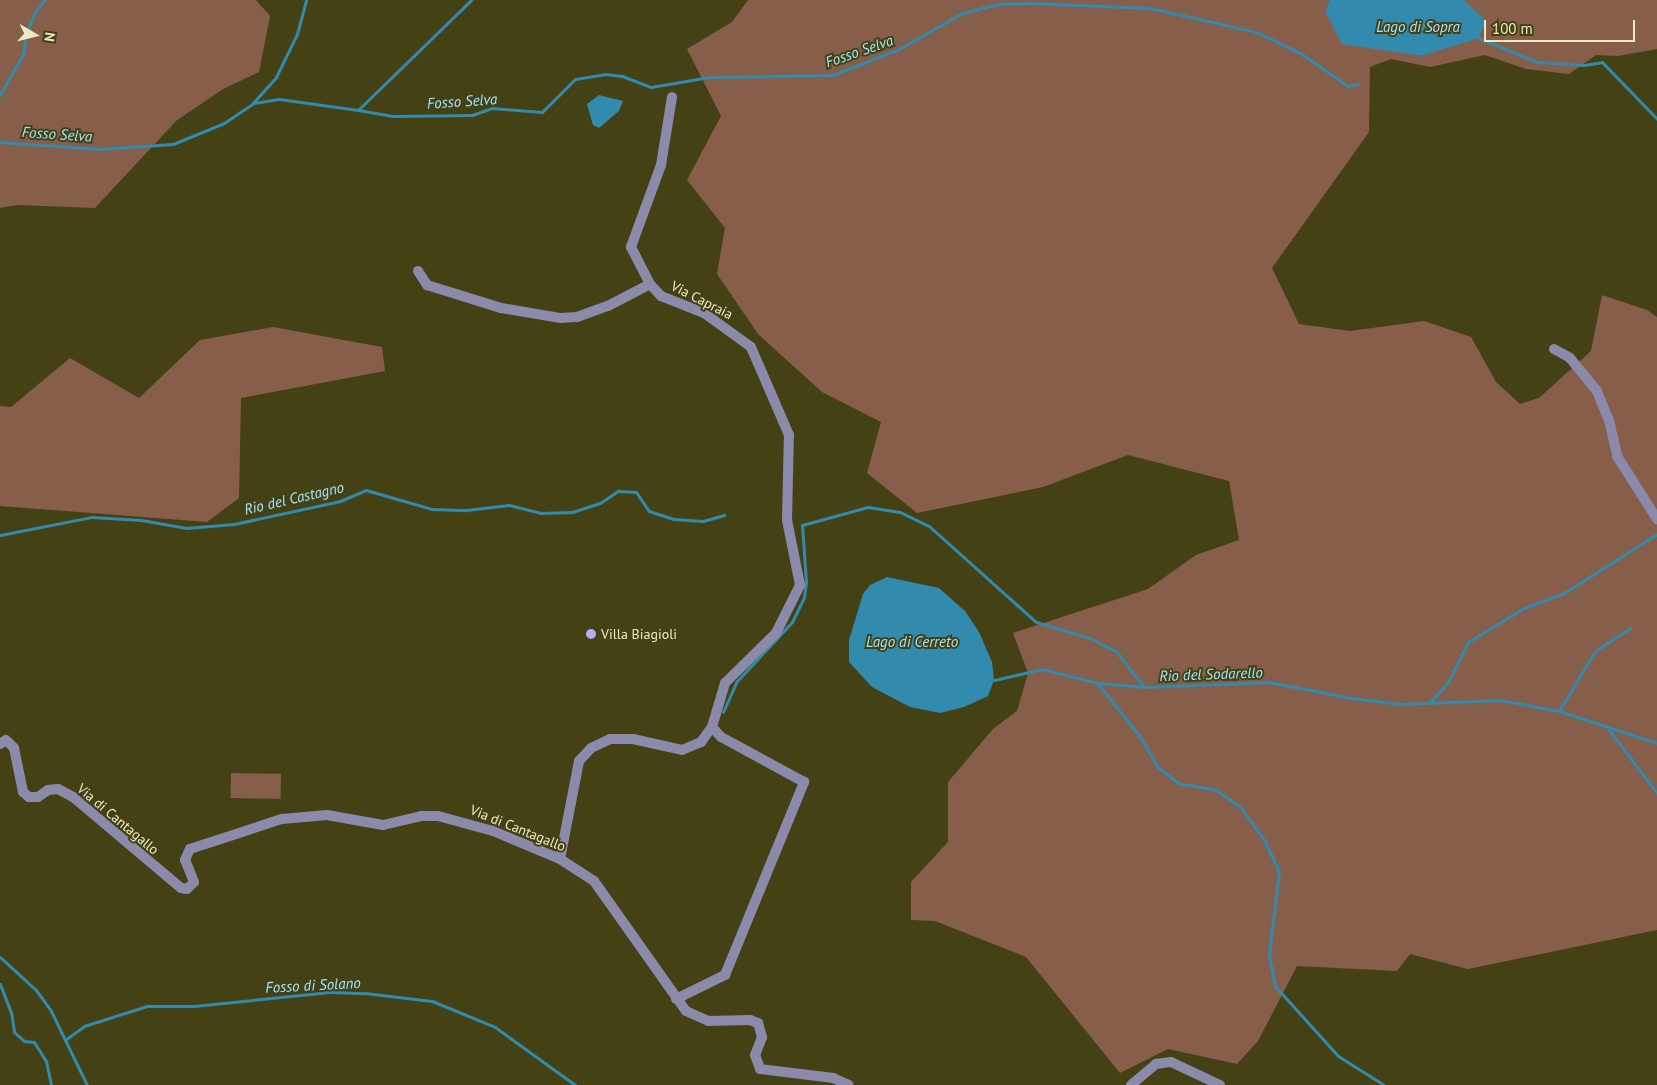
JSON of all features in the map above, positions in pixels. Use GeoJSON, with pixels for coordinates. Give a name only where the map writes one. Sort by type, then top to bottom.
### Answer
{"type":"FeatureCollection","features":[{"type":"Feature","properties":{"kind":"street","name":"Via Capraia"},"geometry":{"type":"LineString","coordinates":[[672,97],[661,165],[631,247],[650,284],[661,296],[704,313],[731,329],[752,347],[789,435],[787,520],[800,585],[776,633],[725,683],[712,728]]}},
{"type":"Feature","properties":{"kind":"street"},"geometry":{"type":"LineString","coordinates":[[418,271],[427,285],[501,308],[561,318],[577,317],[608,306],[650,284]]}},
{"type":"Feature","properties":{"kind":"street"},"geometry":{"type":"LineString","coordinates":[[1554,349],[1570,358],[1597,391],[1609,420],[1617,456],[1657,519]]}},
{"type":"Feature","properties":{"kind":"street"},"geometry":{"type":"LineString","coordinates":[[560,859],[579,761],[590,748],[610,739],[625,739],[682,750],[701,742],[712,728],[721,736],[804,782],[725,975],[676,999]]}},
{"type":"Feature","properties":{"kind":"street","name":"Via di Cantagallo"},"geometry":{"type":"LineString","coordinates":[[0,744],[6,740],[14,748],[23,792],[29,797],[38,798],[48,790],[58,789],[73,798],[181,888],[188,889],[194,882],[184,860],[190,850],[282,818],[307,814],[348,818],[383,825],[421,816],[455,818],[560,859],[581,870],[603,892],[686,1012],[708,1021],[750,1020],[758,1023],[762,1037],[755,1055],[760,1069],[833,1078],[849,1085]]}},
{"type":"Feature","properties":{"kind":"street"},"geometry":{"type":"LineString","coordinates":[[1131,1085],[1156,1064],[1171,1062],[1220,1085]]}},
{"type":"Feature","properties":{"kind":"shaded area"},"geometry":{"type":"Polygon","coordinates":[[[0,0],[256,0],[270,16],[259,72],[223,89],[176,121],[95,208],[17,205],[0,208],[0,0]]]}},
{"type":"Feature","properties":{"kind":"shaded area"},"geometry":{"type":"Polygon","coordinates":[[[748,0],[1330,0],[1325,11],[1391,50],[1421,56],[1443,48],[1467,4],[1464,0],[1657,0],[1657,49],[1618,56],[1596,55],[1569,74],[1526,69],[1485,55],[1430,67],[1391,59],[1370,67],[1369,132],[1272,268],[1299,324],[1350,331],[1424,321],[1471,337],[1496,382],[1520,404],[1539,398],[1591,351],[1602,295],[1647,310],[1657,317],[1657,930],[1468,969],[1410,954],[1397,971],[1297,966],[1258,1041],[1237,1064],[1168,1049],[1120,1073],[1026,957],[935,921],[911,920],[911,882],[948,842],[948,782],[993,729],[1017,711],[1028,673],[1013,633],[1148,589],[1196,555],[1239,540],[1229,481],[1128,455],[1043,487],[917,513],[867,473],[881,422],[822,392],[758,334],[717,274],[725,228],[687,180],[721,116],[687,49],[732,22],[748,0]]]}},
{"type":"Feature","properties":{"kind":"shaded area"},"geometry":{"type":"Polygon","coordinates":[[[273,327],[382,347],[385,371],[241,398],[239,498],[207,522],[0,506],[0,406],[11,407],[70,358],[139,398],[200,340],[273,327]]]}},
{"type":"Feature","properties":{"kind":"shaded area"},"geometry":{"type":"Polygon","coordinates":[[[231,773],[281,774],[281,799],[231,798],[231,773]]]}},
{"type":"Feature","properties":{"kind":"water","name":"Lago di Sopra"},"geometry":{"type":"Polygon","coordinates":[[[1330,0],[1464,0],[1486,21],[1479,38],[1421,56],[1342,44],[1325,11],[1330,0]]]}},
{"type":"Feature","properties":{"kind":"water"},"geometry":{"type":"Polygon","coordinates":[[[599,95],[623,101],[619,111],[599,128],[593,125],[587,104],[599,95]]]}},
{"type":"Feature","properties":{"kind":"water","name":"Lago di Cerreto"},"geometry":{"type":"Polygon","coordinates":[[[887,577],[939,588],[965,611],[979,632],[992,662],[994,680],[988,696],[964,707],[940,713],[910,707],[872,687],[849,662],[849,640],[863,594],[870,585],[887,577]]]}},
{"type":"Feature","properties":{"kind":"waterway"},"geometry":{"type":"LineString","coordinates":[[0,95],[23,54],[26,34],[35,12],[44,0]]}},
{"type":"Feature","properties":{"kind":"waterway","name":"Fosso Selva"},"geometry":{"type":"LineString","coordinates":[[0,142],[100,149],[173,144],[224,123],[252,104],[276,77],[297,34],[306,0]]}},
{"type":"Feature","properties":{"kind":"waterway","name":"Fosso Selva"},"geometry":{"type":"LineString","coordinates":[[253,103],[279,99],[358,110],[471,0]]}},
{"type":"Feature","properties":{"kind":"waterway","name":"Fosso Selva"},"geometry":{"type":"LineString","coordinates":[[358,110],[392,116],[472,115],[492,108],[542,112],[575,79],[605,74],[622,76],[651,87],[709,77],[833,75],[899,49],[962,13],[999,4],[1030,3],[1150,8],[1256,32],[1300,53],[1348,86],[1358,84]]}},
{"type":"Feature","properties":{"kind":"waterway"},"geometry":{"type":"LineString","coordinates":[[1479,38],[1537,62],[1584,65],[1602,62],[1657,119]]}},
{"type":"Feature","properties":{"kind":"waterway","name":"Rio del Castagno"},"geometry":{"type":"LineString","coordinates":[[0,535],[92,517],[141,520],[186,528],[234,524],[340,501],[366,490],[432,509],[466,510],[509,505],[540,513],[572,512],[600,503],[618,491],[636,492],[649,511],[673,519],[703,521],[724,515]]}},
{"type":"Feature","properties":{"kind":"waterway"},"geometry":{"type":"LineString","coordinates":[[723,712],[737,681],[792,622],[804,597],[806,582],[802,525],[868,507],[900,512],[929,526],[1036,622],[1090,638],[1116,651],[1144,687]]}},
{"type":"Feature","properties":{"kind":"waterway","name":"Rio del Sodarello"},"geometry":{"type":"LineString","coordinates":[[1431,701],[1448,682],[1468,642],[1524,608],[1564,593],[1657,534]]}},
{"type":"Feature","properties":{"kind":"waterway"},"geometry":{"type":"LineString","coordinates":[[1559,711],[1595,651],[1630,628]]}},
{"type":"Feature","properties":{"kind":"waterway","name":"Rio del Sodarello"},"geometry":{"type":"LineString","coordinates":[[994,680],[1043,669],[1098,683],[1145,687],[1269,682],[1351,698],[1401,704],[1500,700],[1559,711],[1657,743]]}},
{"type":"Feature","properties":{"kind":"waterway"},"geometry":{"type":"LineString","coordinates":[[1098,684],[1141,738],[1157,766],[1178,783],[1216,790],[1240,806],[1264,840],[1279,871],[1269,955],[1275,986],[1338,1056],[1384,1085]]}},
{"type":"Feature","properties":{"kind":"waterway"},"geometry":{"type":"LineString","coordinates":[[1609,730],[1657,793]]}},
{"type":"Feature","properties":{"kind":"waterway"},"geometry":{"type":"LineString","coordinates":[[0,957],[36,990],[51,1011],[87,1085]]}},
{"type":"Feature","properties":{"kind":"waterway"},"geometry":{"type":"LineString","coordinates":[[0,984],[11,1012],[14,1032],[24,1041],[34,1042],[46,1061],[51,1085]]}},
{"type":"Feature","properties":{"kind":"waterway","name":"Fosso di Solano"},"geometry":{"type":"LineString","coordinates":[[65,1040],[84,1026],[147,1006],[194,1006],[330,992],[365,993],[432,1001],[495,1027],[575,1085]]}},
{"type":"Feature","properties":{"kind":"place","name":"Villa Biagioli"},"geometry":{"type":"Point","coordinates":[591,634]}}]}
